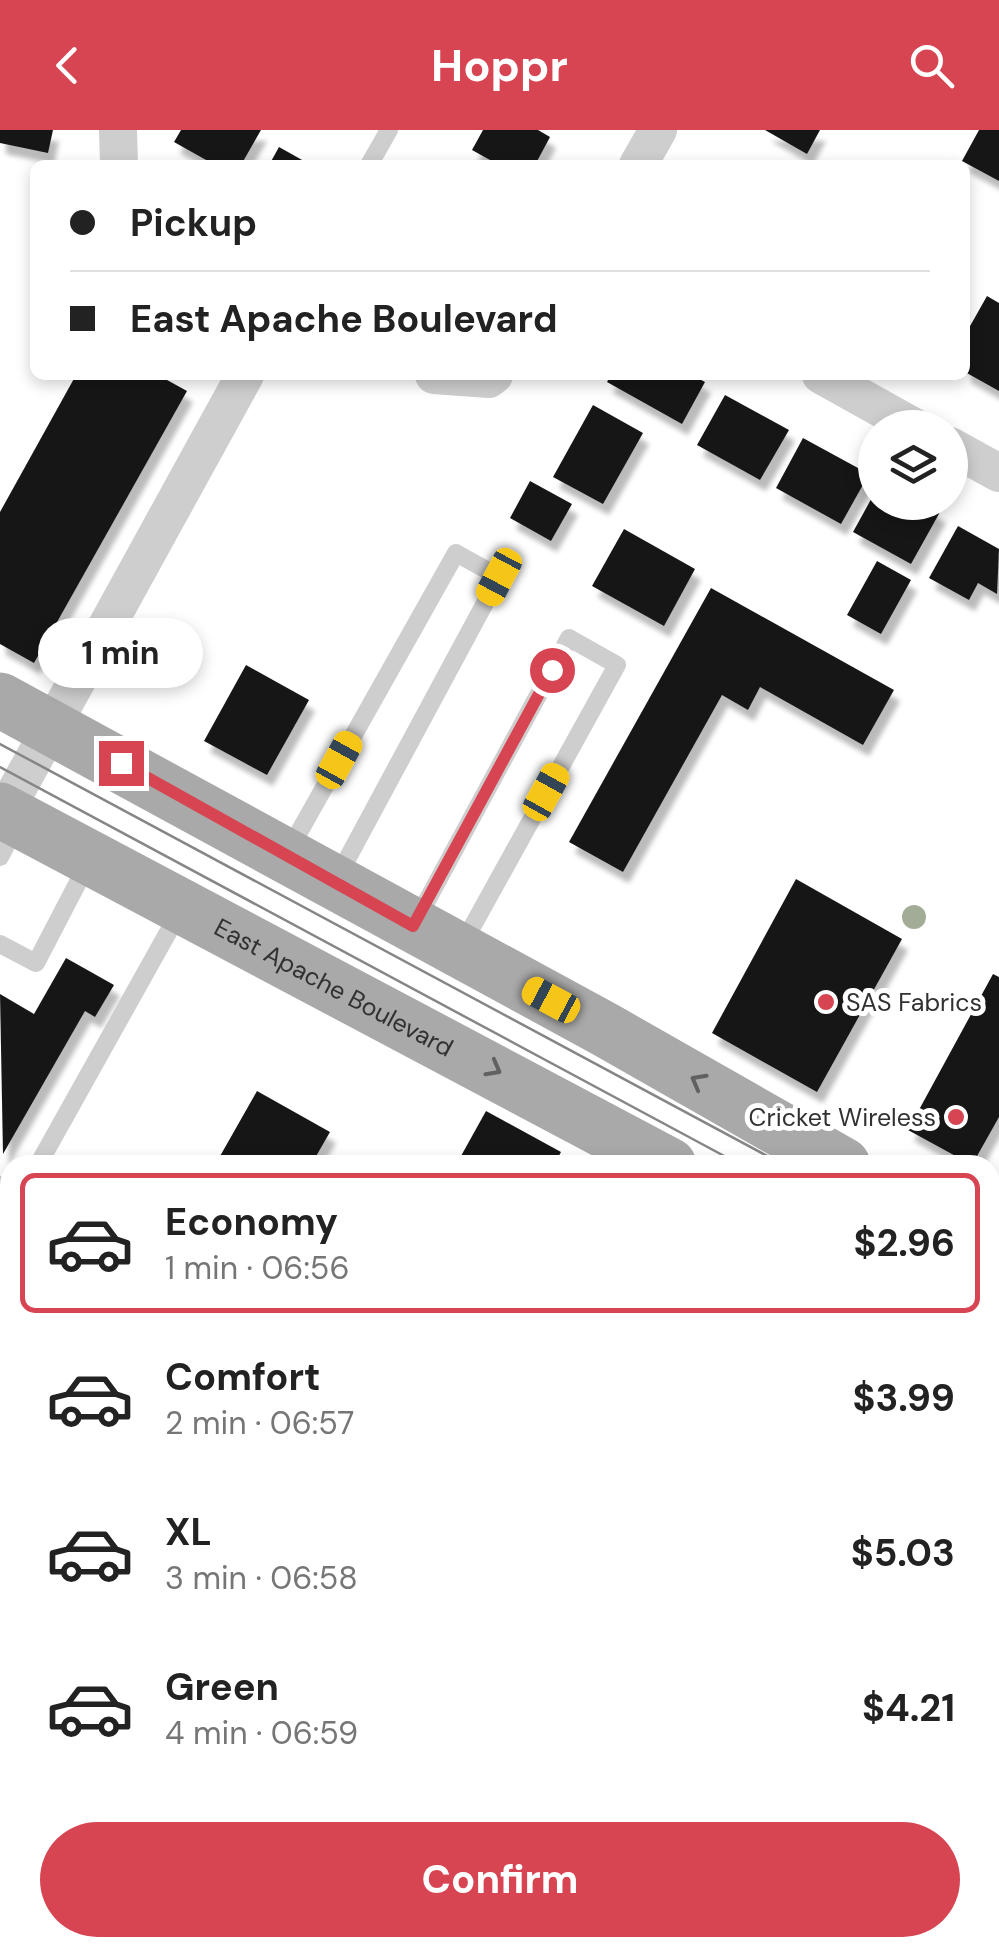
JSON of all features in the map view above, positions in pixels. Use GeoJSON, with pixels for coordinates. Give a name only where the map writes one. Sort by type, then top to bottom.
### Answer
{"type":"FeatureCollection","features":[{"type":"Feature","properties":{"kind":"main road"},"geometry":{"type":"LineString","coordinates":[[0,700],[335,881],[825,1155]]}},
{"type":"Feature","properties":{"kind":"main road","name":"East Apache Boulevard"},"geometry":{"type":"LineString","coordinates":[[6,825],[91,858],[610,1142],[643,1155]]}},
{"type":"Feature","properties":{"kind":"street"},"geometry":{"type":"LineString","coordinates":[[118,130],[119,160]]}},
{"type":"Feature","properties":{"kind":"street"},"geometry":{"type":"LineString","coordinates":[[641,160],[658,130]]}},
{"type":"Feature","properties":{"kind":"street"},"geometry":{"type":"LineString","coordinates":[[6,825],[52,726],[242,380]]}},
{"type":"Feature","properties":{"kind":"street"},"geometry":{"type":"LineString","coordinates":[[830,380],[884,410]]}},
{"type":"Feature","properties":{"kind":"street"},"geometry":{"type":"LineString","coordinates":[[968,456],[999,473]]}},
{"type":"Feature","properties":{"kind":"lane"},"geometry":{"type":"LineString","coordinates":[[372,160],[388,130]]}},
{"type":"Feature","properties":{"kind":"lane"},"geometry":{"type":"LineString","coordinates":[[286,855],[456,553],[499,577],[335,881]]}},
{"type":"Feature","properties":{"kind":"lane"},"geometry":{"type":"LineString","coordinates":[[570,638],[617,665],[436,939],[570,638]]}},
{"type":"Feature","properties":{"kind":"lane"},"geometry":{"type":"LineString","coordinates":[[0,944],[36,963],[91,858]]}},
{"type":"Feature","properties":{"kind":"lane"},"geometry":{"type":"LineString","coordinates":[[44,1155],[183,906]]}},
{"type":"Feature","properties":{"kind":"building"},"geometry":{"type":"Polygon","coordinates":[[[0,130],[53,130],[48,153],[0,143],[0,130]]]}},
{"type":"Feature","properties":{"kind":"building"},"geometry":{"type":"Polygon","coordinates":[[[181,130],[261,130],[244,160],[206,160],[174,142],[181,130]]]}},
{"type":"Feature","properties":{"kind":"building"},"geometry":{"type":"Polygon","coordinates":[[[483,130],[538,130],[550,137],[538,160],[490,160],[472,150],[483,130]]]}},
{"type":"Feature","properties":{"kind":"building"},"geometry":{"type":"Polygon","coordinates":[[[765,130],[820,130],[807,154],[765,130]]]}},
{"type":"Feature","properties":{"kind":"building"},"geometry":{"type":"Polygon","coordinates":[[[979,130],[999,130],[999,181],[970,165],[970,160],[963,160],[979,130]]]}},
{"type":"Feature","properties":{"kind":"building"},"geometry":{"type":"Polygon","coordinates":[[[279,147],[302,160],[272,160],[279,147]]]}},
{"type":"Feature","properties":{"kind":"building"},"geometry":{"type":"Polygon","coordinates":[[[987,296],[999,303],[999,391],[970,375],[970,326],[987,296]]]}},
{"type":"Feature","properties":{"kind":"building"},"geometry":{"type":"Polygon","coordinates":[[[73,380],[167,380],[187,391],[34,663],[0,644],[0,512],[73,380]]]}},
{"type":"Feature","properties":{"kind":"building"},"geometry":{"type":"Polygon","coordinates":[[[701,380],[705,382],[682,424],[607,382],[701,380]]]}},
{"type":"Feature","properties":{"kind":"building"},"geometry":{"type":"Polygon","coordinates":[[[725,395],[789,430],[760,480],[697,445],[725,395]]]}},
{"type":"Feature","properties":{"kind":"building"},"geometry":{"type":"Polygon","coordinates":[[[593,405],[643,433],[603,504],[553,477],[593,405]]]}},
{"type":"Feature","properties":{"kind":"building"},"geometry":{"type":"Polygon","coordinates":[[[803,438],[858,468],[858,494],[841,524],[776,488],[803,438]]]}},
{"type":"Feature","properties":{"kind":"building"},"geometry":{"type":"Polygon","coordinates":[[[530,481],[572,504],[551,541],[510,518],[530,481]]]}},
{"type":"Feature","properties":{"kind":"building"},"geometry":{"type":"Polygon","coordinates":[[[860,520],[936,520],[911,564],[853,532],[860,520]]]}},
{"type":"Feature","properties":{"kind":"building"},"geometry":{"type":"Polygon","coordinates":[[[958,526],[999,549],[997,594],[978,583],[969,600],[929,578],[958,526]]]}},
{"type":"Feature","properties":{"kind":"building"},"geometry":{"type":"Polygon","coordinates":[[[624,529],[695,569],[664,626],[592,586],[624,529]]]}},
{"type":"Feature","properties":{"kind":"building"},"geometry":{"type":"Polygon","coordinates":[[[877,561],[911,580],[881,634],[847,615],[877,561]]]}},
{"type":"Feature","properties":{"kind":"building"},"geometry":{"type":"Polygon","coordinates":[[[711,588],[894,690],[863,745],[760,687],[748,710],[722,695],[623,872],[569,842],[711,588]]]}},
{"type":"Feature","properties":{"kind":"building"},"geometry":{"type":"Polygon","coordinates":[[[246,665],[309,700],[267,775],[204,741],[246,665]]]}},
{"type":"Feature","properties":{"kind":"building"},"geometry":{"type":"Polygon","coordinates":[[[796,879],[902,939],[817,1092],[712,1033],[796,879]]]}},
{"type":"Feature","properties":{"kind":"building"},"geometry":{"type":"Polygon","coordinates":[[[66,958],[114,985],[95,1017],[85,1011],[3,1154],[0,994],[34,1014],[66,958]]]}},
{"type":"Feature","properties":{"kind":"building"},"geometry":{"type":"Polygon","coordinates":[[[993,974],[999,977],[999,1117],[978,1155],[954,1155],[908,1130],[993,974]]]}},
{"type":"Feature","properties":{"kind":"building"},"geometry":{"type":"Polygon","coordinates":[[[257,1091],[330,1132],[317,1155],[221,1155],[257,1091]]]}},
{"type":"Feature","properties":{"kind":"building"},"geometry":{"type":"Polygon","coordinates":[[[486,1111],[561,1152],[559,1155],[462,1155],[486,1111]]]}},
{"type":"Feature","properties":{"kind":"tram line"},"geometry":{"type":"LineString","coordinates":[[0,744],[765,1155]]}},
{"type":"Feature","properties":{"kind":"tram line"},"geometry":{"type":"LineString","coordinates":[[0,767],[722,1155]]}},
{"type":"Feature","properties":{"kind":"place","name":"SAS Fabrics"},"geometry":{"type":"Point","coordinates":[826,1002]}},
{"type":"Feature","properties":{"kind":"place","name":"Cricket Wireless"},"geometry":{"type":"Point","coordinates":[956,1117]}},
{"type":"Feature","properties":{"kind":"route"},"geometry":{"type":"LineString","coordinates":[[121,763],[413,926],[552,670]]}}]}
